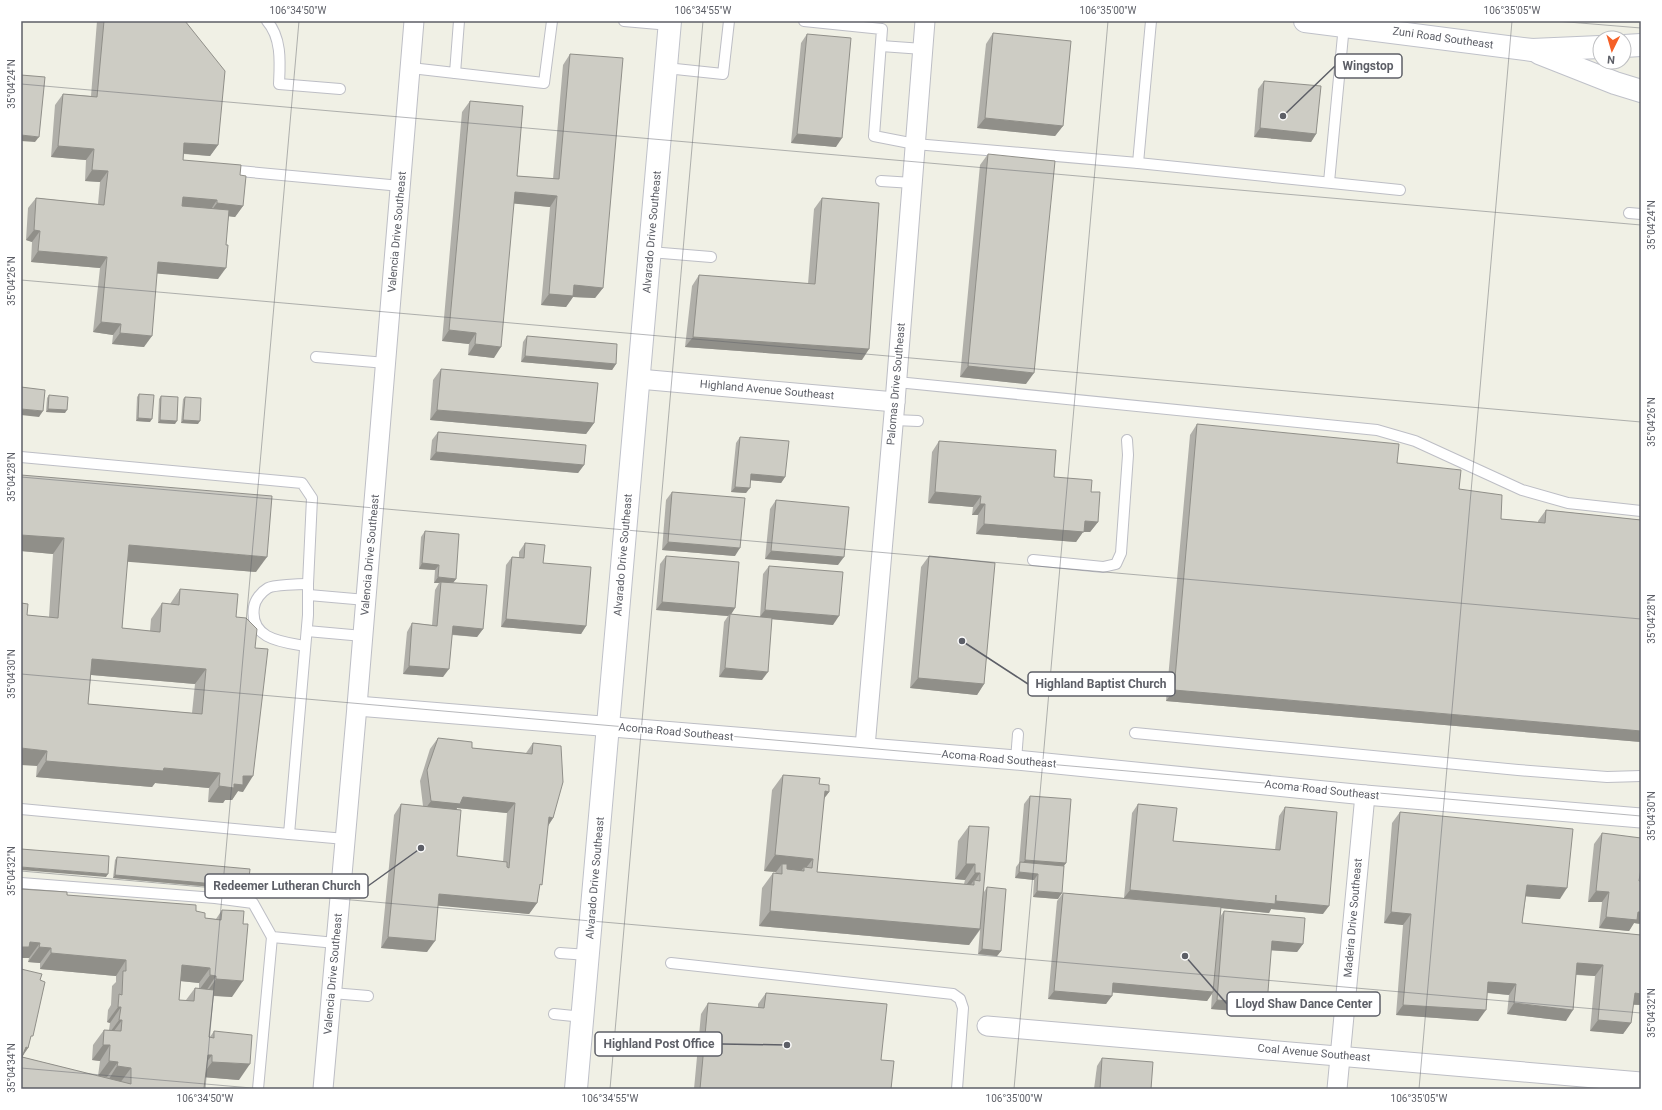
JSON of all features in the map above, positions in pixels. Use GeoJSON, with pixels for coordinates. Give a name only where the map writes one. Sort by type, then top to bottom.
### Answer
{"type":"FeatureCollection","features":[{"type":"Feature","properties":{"kind":"street","name":"Valencia Drive Southeast"},"geometry":{"type":"LineString","coordinates":[[323,1089],[363,636],[414,21]]}},
{"type":"Feature","properties":{"kind":"street","name":"Palomas Drive Southeast"},"geometry":{"type":"LineString","coordinates":[[865,747],[897,382],[925,21]]}},
{"type":"Feature","properties":{"kind":"street","name":"Zuni Road Southeast"},"geometry":{"type":"LineString","coordinates":[[1305,21],[1337,23],[1532,50],[1592,47]]}},
{"type":"Feature","properties":{"kind":"street","name":"Alvarado Drive Southeast"},"geometry":{"type":"LineString","coordinates":[[576,1089],[670,23]]}},
{"type":"Feature","properties":{"kind":"street","name":"Zuni Road Southeast"},"geometry":{"type":"LineString","coordinates":[[1532,50],[1615,83],[1641,91]]}},
{"type":"Feature","properties":{"kind":"street","name":"Highland Avenue Southeast"},"geometry":{"type":"LineString","coordinates":[[639,379],[894,411]]}},
{"type":"Feature","properties":{"kind":"street","name":"Acoma Road Southeast"},"geometry":{"type":"LineString","coordinates":[[357,706],[1016,760],[1365,794],[1641,818]]}},
{"type":"Feature","properties":{"kind":"street","name":"Madeira Drive Southeast"},"geometry":{"type":"LineString","coordinates":[[1338,1089],[1365,794]]}},
{"type":"Feature","properties":{"kind":"street","name":"Coal Avenue Southeast"},"geometry":{"type":"LineString","coordinates":[[987,1026],[1341,1055],[1641,1082]]}},
{"type":"Feature","properties":{"kind":"lane"},"geometry":{"type":"LineString","coordinates":[[267,21],[279,45],[279,84],[340,89]]}},
{"type":"Feature","properties":{"kind":"lane"},"geometry":{"type":"LineString","coordinates":[[455,73],[459,21]]}},
{"type":"Feature","properties":{"kind":"lane"},"geometry":{"type":"LineString","coordinates":[[411,68],[544,83],[552,21]]}},
{"type":"Feature","properties":{"kind":"lane"},"geometry":{"type":"LineString","coordinates":[[624,21],[670,23]]}},
{"type":"Feature","properties":{"kind":"lane"},"geometry":{"type":"LineString","coordinates":[[666,68],[723,74],[729,21]]}},
{"type":"Feature","properties":{"kind":"lane"},"geometry":{"type":"LineString","coordinates":[[804,21],[882,30],[874,136],[915,144],[1329,182],[1400,190]]}},
{"type":"Feature","properties":{"kind":"lane"},"geometry":{"type":"LineString","coordinates":[[1138,164],[1151,21]]}},
{"type":"Feature","properties":{"kind":"lane"},"geometry":{"type":"LineString","coordinates":[[1329,182],[1337,23]]}},
{"type":"Feature","properties":{"kind":"lane"},"geometry":{"type":"LineString","coordinates":[[881,46],[923,49]]}},
{"type":"Feature","properties":{"kind":"lane"},"geometry":{"type":"LineString","coordinates":[[219,169],[401,186]]}},
{"type":"Feature","properties":{"kind":"lane"},"geometry":{"type":"LineString","coordinates":[[881,181],[912,183]]}},
{"type":"Feature","properties":{"kind":"lane"},"geometry":{"type":"LineString","coordinates":[[1629,213],[1641,214]]}},
{"type":"Feature","properties":{"kind":"lane"},"geometry":{"type":"LineString","coordinates":[[650,252],[711,257]]}},
{"type":"Feature","properties":{"kind":"lane"},"geometry":{"type":"LineString","coordinates":[[316,357],[386,363]]}},
{"type":"Feature","properties":{"kind":"lane"},"geometry":{"type":"LineString","coordinates":[[897,382],[1377,430],[1415,441],[1522,490],[1568,503],[1641,511]]}},
{"type":"Feature","properties":{"kind":"lane"},"geometry":{"type":"LineString","coordinates":[[894,411],[918,421]]}},
{"type":"Feature","properties":{"kind":"lane"},"geometry":{"type":"LineString","coordinates":[[1033,560],[1103,567],[1116,564],[1120,553],[1128,455],[1127,440]]}},
{"type":"Feature","properties":{"kind":"lane"},"geometry":{"type":"LineString","coordinates":[[21,457],[302,482],[312,498],[308,584],[309,596],[289,834]]}},
{"type":"Feature","properties":{"kind":"lane"},"geometry":{"type":"LineString","coordinates":[[305,646],[276,641],[260,632],[252,616],[255,600],[268,588],[308,584]]}},
{"type":"Feature","properties":{"kind":"lane"},"geometry":{"type":"LineString","coordinates":[[309,596],[366,600]]}},
{"type":"Feature","properties":{"kind":"lane"},"geometry":{"type":"LineString","coordinates":[[307,631],[363,636]]}},
{"type":"Feature","properties":{"kind":"lane"},"geometry":{"type":"LineString","coordinates":[[1135,733],[1518,770],[1607,777],[1641,776]]}},
{"type":"Feature","properties":{"kind":"lane"},"geometry":{"type":"LineString","coordinates":[[1016,760],[1018,734]]}},
{"type":"Feature","properties":{"kind":"lane"},"geometry":{"type":"LineString","coordinates":[[21,809],[345,839]]}},
{"type":"Feature","properties":{"kind":"lane"},"geometry":{"type":"LineString","coordinates":[[21,883],[215,898],[253,903],[272,937],[258,1089]]}},
{"type":"Feature","properties":{"kind":"lane"},"geometry":{"type":"LineString","coordinates":[[272,937],[336,943]]}},
{"type":"Feature","properties":{"kind":"lane"},"geometry":{"type":"LineString","coordinates":[[560,953],[588,955]]}},
{"type":"Feature","properties":{"kind":"lane"},"geometry":{"type":"LineString","coordinates":[[671,963],[953,994],[960,999],[963,1008],[957,1089]]}},
{"type":"Feature","properties":{"kind":"lane"},"geometry":{"type":"LineString","coordinates":[[332,993],[368,996]]}},
{"type":"Feature","properties":{"kind":"lane"},"geometry":{"type":"LineString","coordinates":[[554,1014],[583,1017]]}},
{"type":"Feature","properties":{"kind":"building"},"geometry":{"type":"Polygon","coordinates":[[[104,21],[185,21],[225,71],[218,145],[184,143],[183,160],[241,165],[240,175],[246,176],[243,206],[217,203],[217,200],[183,197],[182,206],[229,210],[226,268],[158,262],[152,336],[120,333],[121,324],[101,322],[107,257],[38,251],[40,231],[34,230],[36,198],[104,205],[108,171],[92,170],[94,149],[58,146],[63,94],[97,97],[104,21]]]}},
{"type":"Feature","properties":{"kind":"building"},"geometry":{"type":"Polygon","coordinates":[[[993,33],[1071,41],[1063,126],[985,118],[993,33]]]}},
{"type":"Feature","properties":{"kind":"building"},"geometry":{"type":"Polygon","coordinates":[[[807,34],[851,38],[842,138],[797,134],[807,34]]]}},
{"type":"Feature","properties":{"kind":"building"},"geometry":{"type":"Polygon","coordinates":[[[570,54],[623,58],[603,288],[574,285],[573,296],[549,294],[557,196],[515,192],[501,347],[475,344],[476,333],[449,330],[470,101],[523,106],[517,176],[559,179],[570,54]]]}},
{"type":"Feature","properties":{"kind":"building"},"geometry":{"type":"Polygon","coordinates":[[[21,75],[45,77],[39,137],[21,135],[21,75]]]}},
{"type":"Feature","properties":{"kind":"building"},"geometry":{"type":"Polygon","coordinates":[[[1264,81],[1321,86],[1316,134],[1260,128],[1264,81]]]}},
{"type":"Feature","properties":{"kind":"building"},"geometry":{"type":"Polygon","coordinates":[[[988,154],[1055,161],[1034,373],[968,366],[988,154]]]}},
{"type":"Feature","properties":{"kind":"building"},"geometry":{"type":"Polygon","coordinates":[[[822,198],[879,203],[869,349],[693,337],[699,275],[815,284],[822,198]]]}},
{"type":"Feature","properties":{"kind":"building"},"geometry":{"type":"Polygon","coordinates":[[[527,336],[617,344],[616,364],[525,356],[527,336]]]}},
{"type":"Feature","properties":{"kind":"building"},"geometry":{"type":"Polygon","coordinates":[[[441,369],[598,383],[594,423],[437,410],[441,369]]]}},
{"type":"Feature","properties":{"kind":"building"},"geometry":{"type":"Polygon","coordinates":[[[21,387],[45,390],[43,411],[21,409],[21,387]]]}},
{"type":"Feature","properties":{"kind":"building"},"geometry":{"type":"Polygon","coordinates":[[[139,394],[154,395],[152,419],[138,418],[139,394]]]}},
{"type":"Feature","properties":{"kind":"building"},"geometry":{"type":"Polygon","coordinates":[[[49,395],[68,397],[67,410],[48,409],[49,395]]]}},
{"type":"Feature","properties":{"kind":"building"},"geometry":{"type":"Polygon","coordinates":[[[161,396],[178,397],[177,421],[160,420],[161,396]]]}},
{"type":"Feature","properties":{"kind":"building"},"geometry":{"type":"Polygon","coordinates":[[[185,397],[201,398],[200,421],[183,420],[185,397]]]}},
{"type":"Feature","properties":{"kind":"building"},"geometry":{"type":"Polygon","coordinates":[[[1197,424],[1399,444],[1397,463],[1461,470],[1459,489],[1502,495],[1501,519],[1545,523],[1546,510],[1641,520],[1641,731],[1174,690],[1197,424]]]}},
{"type":"Feature","properties":{"kind":"building"},"geometry":{"type":"Polygon","coordinates":[[[438,432],[586,445],[584,465],[436,452],[438,432]]]}},
{"type":"Feature","properties":{"kind":"building"},"geometry":{"type":"Polygon","coordinates":[[[740,437],[789,441],[785,477],[751,474],[750,488],[735,487],[740,437]]]}},
{"type":"Feature","properties":{"kind":"building"},"geometry":{"type":"Polygon","coordinates":[[[939,441],[1056,450],[1054,477],[1092,480],[1091,492],[1100,492],[1098,522],[1085,521],[1084,532],[984,524],[985,504],[980,504],[981,496],[935,492],[939,441]]]}},
{"type":"Feature","properties":{"kind":"building"},"geometry":{"type":"Polygon","coordinates":[[[21,475],[272,496],[267,557],[129,545],[122,628],[160,632],[162,603],[179,605],[180,589],[238,594],[236,617],[246,618],[257,629],[255,648],[268,649],[253,776],[243,776],[243,785],[234,784],[234,788],[219,786],[220,773],[164,768],[163,771],[46,761],[47,751],[21,748],[21,603],[28,604],[27,615],[58,618],[64,538],[21,535],[21,475]],[[92,659],[88,704],[202,714],[206,669],[92,659]]]}},
{"type":"Feature","properties":{"kind":"building"},"geometry":{"type":"Polygon","coordinates":[[[672,492],[745,498],[740,548],[668,542],[672,492]]]}},
{"type":"Feature","properties":{"kind":"building"},"geometry":{"type":"Polygon","coordinates":[[[776,500],[849,507],[844,557],[771,551],[776,500]]]}},
{"type":"Feature","properties":{"kind":"building"},"geometry":{"type":"Polygon","coordinates":[[[425,531],[459,534],[456,579],[438,577],[439,565],[422,563],[425,531]]]}},
{"type":"Feature","properties":{"kind":"building"},"geometry":{"type":"Polygon","coordinates":[[[525,543],[545,545],[543,563],[591,567],[586,626],[506,619],[512,557],[524,558],[525,543]]]}},
{"type":"Feature","properties":{"kind":"building"},"geometry":{"type":"Polygon","coordinates":[[[666,556],[739,562],[735,608],[662,602],[666,556]]]}},
{"type":"Feature","properties":{"kind":"building"},"geometry":{"type":"Polygon","coordinates":[[[929,556],[995,563],[984,684],[918,678],[929,556]]]}},
{"type":"Feature","properties":{"kind":"building"},"geometry":{"type":"Polygon","coordinates":[[[769,566],[843,572],[839,616],[765,610],[769,566]]]}},
{"type":"Feature","properties":{"kind":"building"},"geometry":{"type":"Polygon","coordinates":[[[441,582],[487,585],[483,629],[453,626],[449,669],[409,666],[412,623],[437,626],[441,582]]]}},
{"type":"Feature","properties":{"kind":"building"},"geometry":{"type":"Polygon","coordinates":[[[730,614],[772,618],[768,672],[725,668],[730,614]]]}},
{"type":"Feature","properties":{"kind":"building"},"geometry":{"type":"Polygon","coordinates":[[[438,738],[472,742],[472,748],[532,754],[533,743],[561,746],[563,782],[553,818],[549,817],[542,885],[540,884],[537,903],[439,894],[435,941],[388,937],[401,804],[461,810],[457,856],[507,862],[507,867],[509,868],[515,803],[463,797],[460,804],[431,801],[427,770],[438,738]]]}},
{"type":"Feature","properties":{"kind":"building"},"geometry":{"type":"Polygon","coordinates":[[[783,775],[820,778],[819,784],[829,785],[829,792],[825,791],[817,872],[974,885],[974,880],[980,881],[980,873],[975,873],[975,864],[966,864],[969,826],[989,827],[980,929],[770,911],[773,873],[782,874],[782,864],[787,864],[787,869],[804,871],[804,867],[812,868],[813,859],[775,855],[783,775]]]}},
{"type":"Feature","properties":{"kind":"building"},"geometry":{"type":"Polygon","coordinates":[[[1030,796],[1071,799],[1066,863],[1025,860],[1030,796]]]}},
{"type":"Feature","properties":{"kind":"building"},"geometry":{"type":"Polygon","coordinates":[[[1138,804],[1177,808],[1173,841],[1280,850],[1285,807],[1337,812],[1329,906],[1276,901],[1276,895],[1275,904],[1130,890],[1138,804]]]}},
{"type":"Feature","properties":{"kind":"building"},"geometry":{"type":"Polygon","coordinates":[[[1400,812],[1573,829],[1567,888],[1527,885],[1522,923],[1641,935],[1641,994],[1635,993],[1631,1023],[1598,1020],[1603,965],[1577,963],[1573,1010],[1514,1003],[1516,984],[1488,982],[1486,1010],[1403,1005],[1411,914],[1391,912],[1400,812]]]}},
{"type":"Feature","properties":{"kind":"building"},"geometry":{"type":"Polygon","coordinates":[[[1602,833],[1641,838],[1641,869],[1639,881],[1641,881],[1641,912],[1638,912],[1637,920],[1606,917],[1609,892],[1596,891],[1602,833]]]}},
{"type":"Feature","properties":{"kind":"building"},"geometry":{"type":"Polygon","coordinates":[[[21,849],[109,856],[108,874],[21,867],[21,849]]]}},
{"type":"Feature","properties":{"kind":"building"},"geometry":{"type":"Polygon","coordinates":[[[117,857],[250,869],[248,887],[115,875],[117,857]]]}},
{"type":"Feature","properties":{"kind":"building"},"geometry":{"type":"Polygon","coordinates":[[[1020,862],[1064,866],[1062,893],[1037,891],[1038,874],[1019,872],[1020,862]]]}},
{"type":"Feature","properties":{"kind":"building"},"geometry":{"type":"Polygon","coordinates":[[[987,887],[1006,889],[1001,951],[982,949],[987,887]]]}},
{"type":"Feature","properties":{"kind":"building"},"geometry":{"type":"Polygon","coordinates":[[[21,889],[67,892],[67,895],[196,905],[196,911],[205,913],[205,918],[221,920],[222,910],[244,911],[243,924],[248,924],[243,981],[216,979],[216,976],[210,975],[210,968],[182,965],[179,1000],[194,1001],[195,988],[214,990],[209,1037],[214,1038],[214,1031],[252,1035],[250,1064],[212,1062],[212,1055],[208,1055],[204,1088],[208,1089],[21,1089],[21,969],[42,974],[40,980],[45,982],[33,1036],[31,1036],[28,1048],[26,1047],[22,1057],[131,1084],[131,1068],[117,1066],[118,1062],[109,1061],[110,1045],[103,1045],[104,1030],[121,1031],[122,1020],[119,1020],[121,1007],[118,1007],[119,994],[122,995],[123,971],[126,971],[126,960],[51,953],[51,948],[39,947],[40,943],[30,942],[29,947],[21,947],[21,889]]]}},
{"type":"Feature","properties":{"kind":"building"},"geometry":{"type":"Polygon","coordinates":[[[1063,893],[1221,907],[1213,992],[1113,983],[1112,996],[1054,991],[1063,893]]]}},
{"type":"Feature","properties":{"kind":"building"},"geometry":{"type":"Polygon","coordinates":[[[1224,911],[1305,918],[1303,944],[1272,941],[1267,1004],[1217,1000],[1224,911]]]}},
{"type":"Feature","properties":{"kind":"building"},"geometry":{"type":"Polygon","coordinates":[[[766,993],[887,1004],[881,1060],[894,1061],[891,1089],[700,1089],[708,1003],[764,1008],[766,993]]]}},
{"type":"Feature","properties":{"kind":"building"},"geometry":{"type":"Polygon","coordinates":[[[1102,1058],[1153,1062],[1151,1089],[1100,1089],[1102,1058]]]}},
{"type":"Feature","properties":{"kind":"place","name":"Wingstop"},"geometry":{"type":"Point","coordinates":[1283,116]}},
{"type":"Feature","properties":{"kind":"place","name":"Highland Baptist Church"},"geometry":{"type":"Point","coordinates":[962,641]}},
{"type":"Feature","properties":{"kind":"place","name":"Redeemer Lutheran Church"},"geometry":{"type":"Point","coordinates":[421,848]}},
{"type":"Feature","properties":{"kind":"place","name":"Lloyd Shaw Dance Center"},"geometry":{"type":"Point","coordinates":[1185,956]}},
{"type":"Feature","properties":{"kind":"place","name":"Highland Post Office"},"geometry":{"type":"Point","coordinates":[787,1045]}}]}
